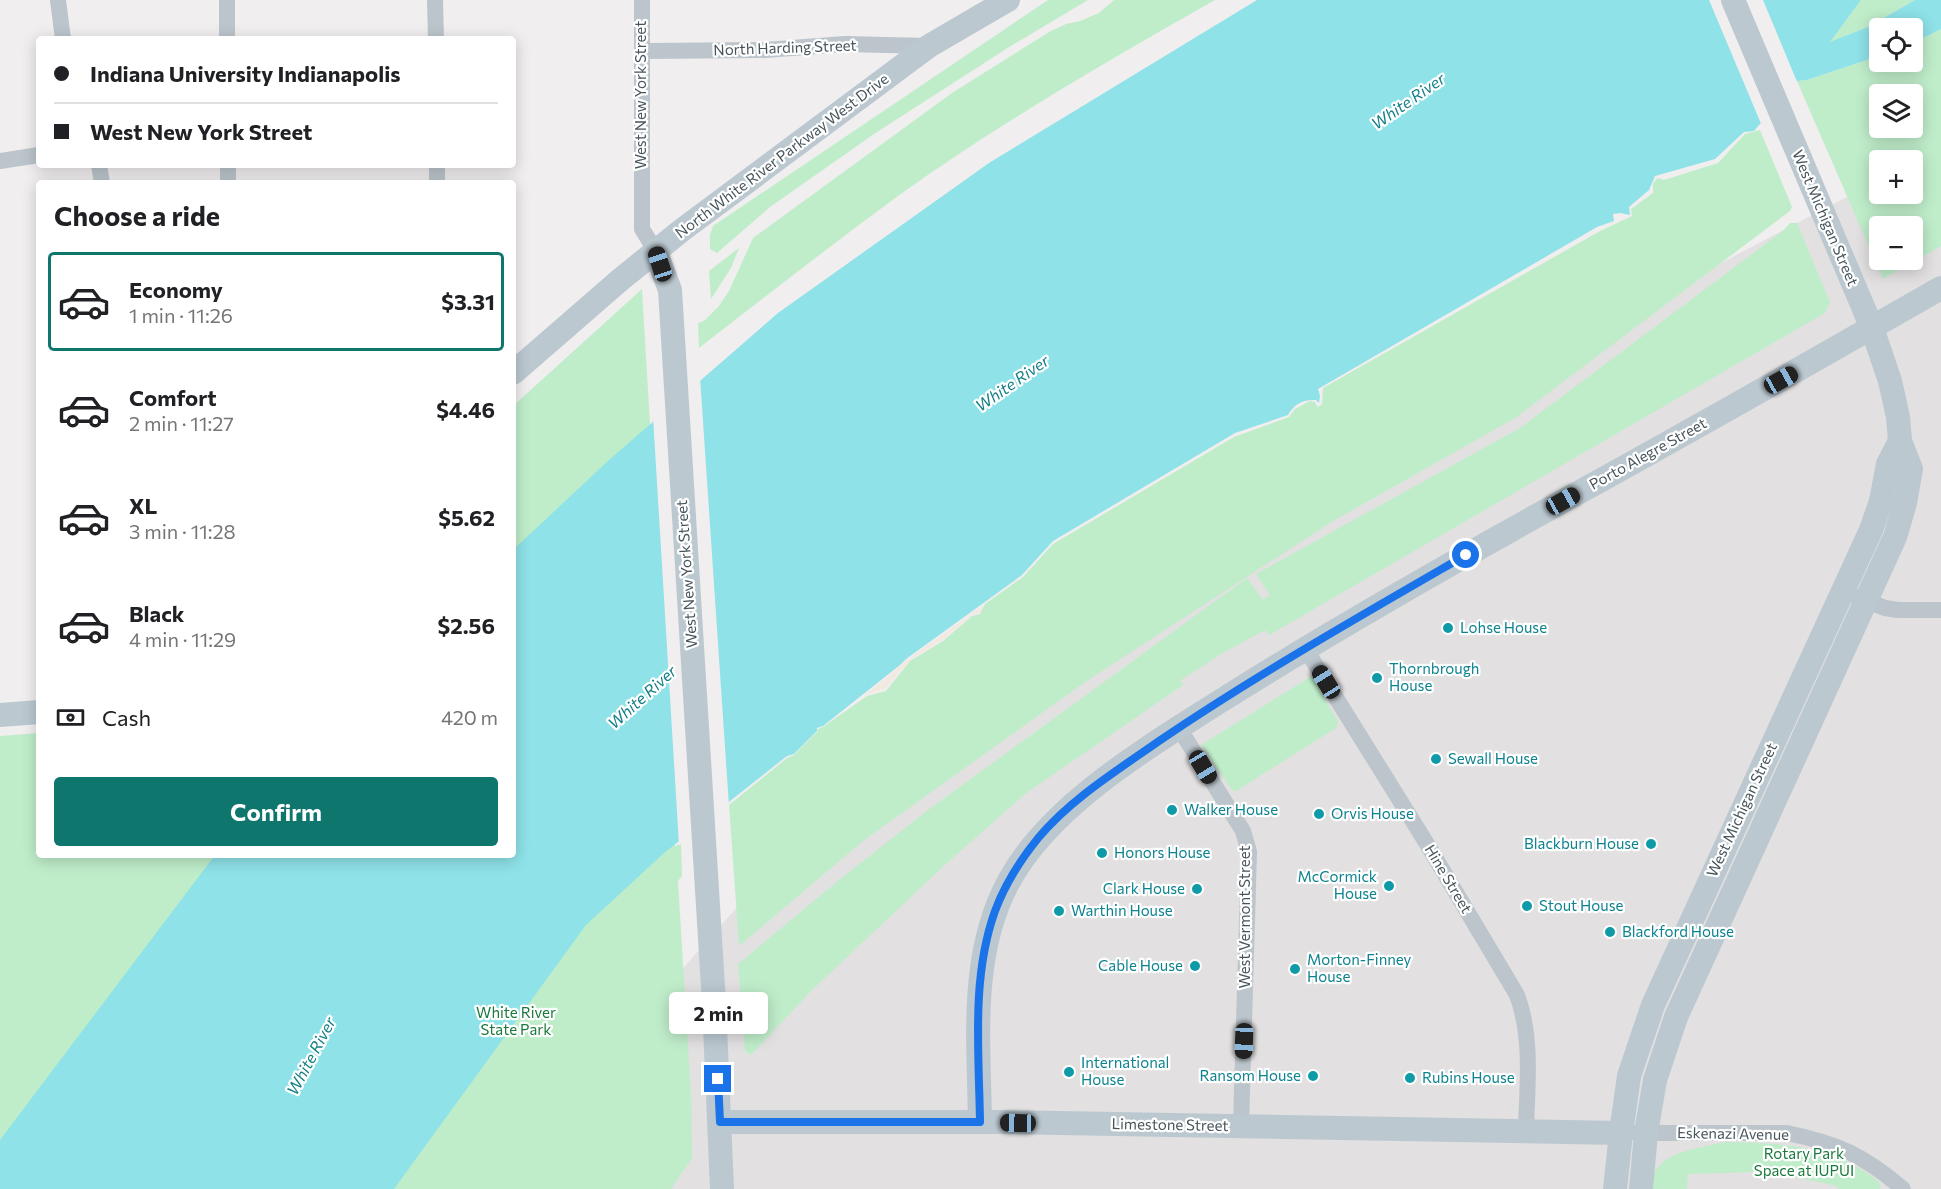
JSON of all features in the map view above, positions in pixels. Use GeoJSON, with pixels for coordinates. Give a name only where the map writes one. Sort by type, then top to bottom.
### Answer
{"type":"FeatureCollection","features":[{"type":"Feature","properties":{"kind":"main road","name":"North White River Parkway West Drive"},"geometry":{"type":"LineString","coordinates":[[516,370],[655,250],[929,46],[1008,0]]}},
{"type":"Feature","properties":{"kind":"main road","name":"West Michigan Street"},"geometry":{"type":"LineString","coordinates":[[1641,1189],[1646,1133],[1656,1080],[1676,1017],[1895,537],[1905,503],[1911,469],[1900,441],[1893,392],[1872,328],[1733,0]]}},
{"type":"Feature","properties":{"kind":"main road","name":"West New York Street"},"geometry":{"type":"LineString","coordinates":[[655,250],[670,290],[718,1079],[722,1189]]}},
{"type":"Feature","properties":{"kind":"main road","name":"Porto Alegre Street"},"geometry":{"type":"LineString","coordinates":[[980,1122],[979,1020],[982,964],[993,918],[1008,882],[1040,836],[1064,812],[1179,728],[1305,648],[1941,288]]}},
{"type":"Feature","properties":{"kind":"main road","name":"West Michigan Street"},"geometry":{"type":"LineString","coordinates":[[1615,1189],[1626,1094],[1633,1060],[1653,1005],[1871,530],[1881,501],[1888,464],[1900,441]]}},
{"type":"Feature","properties":{"kind":"main road"},"geometry":{"type":"LineString","coordinates":[[0,715],[36,712]]}},
{"type":"Feature","properties":{"kind":"main road","name":"Limestone Street"},"geometry":{"type":"LineString","coordinates":[[720,1122],[1241,1125],[1621,1133]]}},
{"type":"Feature","properties":{"kind":"street"},"geometry":{"type":"LineString","coordinates":[[57,0],[63,36]]}},
{"type":"Feature","properties":{"kind":"street"},"geometry":{"type":"LineString","coordinates":[[227,0],[227,36]]}},
{"type":"Feature","properties":{"kind":"street"},"geometry":{"type":"LineString","coordinates":[[435,0],[436,36]]}},
{"type":"Feature","properties":{"kind":"street","name":"West New York Street"},"geometry":{"type":"LineString","coordinates":[[642,0],[642,229],[655,250]]}},
{"type":"Feature","properties":{"kind":"street","name":"North Harding Street"},"geometry":{"type":"LineString","coordinates":[[642,51],[765,50],[845,44],[929,46]]}},
{"type":"Feature","properties":{"kind":"street"},"geometry":{"type":"LineString","coordinates":[[0,160],[36,155]]}},
{"type":"Feature","properties":{"kind":"street"},"geometry":{"type":"LineString","coordinates":[[1843,591],[1866,601],[1898,610],[1941,610]]}},
{"type":"Feature","properties":{"kind":"street","name":"Hine Street"},"geometry":{"type":"LineString","coordinates":[[1305,648],[1433,854],[1517,995],[1523,1014],[1527,1048],[1526,1130]]}},
{"type":"Feature","properties":{"kind":"street","name":"West Vermont Street"},"geometry":{"type":"LineString","coordinates":[[1179,728],[1243,831],[1249,852],[1241,1125]]}},
{"type":"Feature","properties":{"kind":"street","name":"Eskenazi Avenue"},"geometry":{"type":"LineString","coordinates":[[1621,1133],[1787,1133],[1811,1138],[1856,1155],[1877,1167],[1903,1189]]}},
{"type":"Feature","properties":{"kind":"shaded area"},"geometry":{"type":"Polygon","coordinates":[[[1941,148],[1941,1189],[487,1189],[835,797],[1346,460],[1869,185],[1869,204],[1923,204],[1923,177],[1941,148]]]}},
{"type":"Feature","properties":{"kind":"green space"},"geometry":{"type":"Polygon","coordinates":[[[1048,0],[1088,0],[1006,49],[874,134],[770,207],[717,253],[710,249],[710,235],[713,226],[1048,0]]]}},
{"type":"Feature","properties":{"kind":"green space"},"geometry":{"type":"Polygon","coordinates":[[[1114,0],[1215,0],[1054,94],[936,169],[848,233],[699,348],[698,323],[704,321],[719,306],[729,291],[753,238],[952,93],[1049,32],[1099,13],[1114,0]]]}},
{"type":"Feature","properties":{"kind":"green space"},"geometry":{"type":"Polygon","coordinates":[[[1861,0],[1915,0],[1884,18],[1869,18],[1869,26],[1829,43],[1861,0]]]}},
{"type":"Feature","properties":{"kind":"green space"},"geometry":{"type":"Polygon","coordinates":[[[1941,29],[1941,246],[1923,256],[1923,216],[1869,216],[1869,247],[1797,81],[1807,80],[1869,59],[1869,72],[1923,72],[1923,38],[1941,29]]]}},
{"type":"Feature","properties":{"kind":"green space"},"geometry":{"type":"Polygon","coordinates":[[[1760,130],[1792,207],[1790,211],[1515,418],[1333,521],[1085,682],[863,841],[739,946],[729,805],[787,758],[794,755],[818,729],[867,696],[886,691],[910,661],[943,641],[972,616],[980,614],[985,604],[1023,577],[1053,544],[1234,437],[1289,417],[1295,409],[1310,401],[1315,402],[1318,407],[1322,404],[1323,388],[1600,231],[1632,216],[1631,209],[1653,193],[1653,183],[1658,178],[1664,180],[1718,163],[1745,134],[1760,130]]]}},
{"type":"Feature","properties":{"kind":"green space"},"geometry":{"type":"Polygon","coordinates":[[[1790,223],[1797,223],[1830,302],[1825,313],[1269,635],[1265,630],[1221,654],[1181,680],[1183,685],[1025,794],[947,863],[811,991],[751,1055],[745,1051],[738,964],[839,880],[928,810],[1247,578],[1263,600],[1270,595],[1256,574],[1520,428],[1784,230],[1790,223]]]}},
{"type":"Feature","properties":{"kind":"green space"},"geometry":{"type":"Polygon","coordinates":[[[739,248],[731,268],[711,299],[709,271],[739,248]]]}},
{"type":"Feature","properties":{"kind":"green space"},"geometry":{"type":"Polygon","coordinates":[[[1879,270],[1899,270],[1883,279],[1879,270]]]}},
{"type":"Feature","properties":{"kind":"green space","name":"White River State Park"},"geometry":{"type":"Polygon","coordinates":[[[642,289],[675,846],[681,844],[682,876],[678,881],[691,1095],[692,1158],[671,1189],[0,1189],[0,736],[36,733],[36,858],[516,858],[516,403],[642,289]]]}},
{"type":"Feature","properties":{"kind":"green space"},"geometry":{"type":"Polygon","coordinates":[[[1312,676],[1338,722],[1336,728],[1236,791],[1232,790],[1201,745],[1312,676]]]}},
{"type":"Feature","properties":{"kind":"green space","name":"Rotary Park Space at IUPUI"},"geometry":{"type":"Polygon","coordinates":[[[1725,1142],[1787,1145],[1827,1154],[1863,1170],[1880,1183],[1880,1189],[1839,1189],[1836,1186],[1805,1179],[1757,1172],[1688,1174],[1687,1189],[1651,1189],[1652,1176],[1666,1160],[1684,1151],[1725,1142]]]}},
{"type":"Feature","properties":{"kind":"sand"},"geometry":{"type":"Polygon","coordinates":[[[984,605],[980,613],[972,615],[943,639],[910,660],[884,689],[867,694],[907,660],[984,605]]]}},
{"type":"Feature","properties":{"kind":"water","name":"White River"},"geometry":{"type":"Polygon","coordinates":[[[1257,0],[1861,0],[1830,42],[1869,26],[1869,59],[1807,80],[1797,81],[1754,131],[1744,132],[1715,159],[1655,176],[1649,190],[1629,207],[1630,215],[1613,214],[1614,221],[1597,227],[1318,389],[1319,403],[1316,400],[1303,401],[1296,405],[1288,415],[1235,433],[1053,541],[1022,575],[906,659],[823,726],[817,728],[817,731],[794,754],[787,756],[664,853],[586,925],[394,1189],[0,1189],[0,1140],[213,858],[516,858],[516,547],[609,460],[778,313],[989,163],[1257,0]]]}},
{"type":"Feature","properties":{"kind":"water"},"geometry":{"type":"Polygon","coordinates":[[[1915,0],[1941,0],[1941,29],[1923,38],[1923,18],[1884,18],[1915,0]]]}},
{"type":"Feature","properties":{"kind":"pier"},"geometry":{"type":"Polygon","coordinates":[[[1709,0],[1763,0],[1798,84],[1762,126],[1709,0]]]}},
{"type":"Feature","properties":{"kind":"pier"},"geometry":{"type":"Polygon","coordinates":[[[700,377],[729,806],[679,845],[653,417],[700,377]]]}},
{"type":"Feature","properties":{"kind":"place","name":"Lohse House"},"geometry":{"type":"Point","coordinates":[1448,628]}},
{"type":"Feature","properties":{"kind":"place","name":"Thornbrough House"},"geometry":{"type":"Point","coordinates":[1377,678]}},
{"type":"Feature","properties":{"kind":"place","name":"Sewall House"},"geometry":{"type":"Point","coordinates":[1436,759]}},
{"type":"Feature","properties":{"kind":"place","name":"Walker House"},"geometry":{"type":"Point","coordinates":[1172,810]}},
{"type":"Feature","properties":{"kind":"place","name":"Orvis House"},"geometry":{"type":"Point","coordinates":[1319,814]}},
{"type":"Feature","properties":{"kind":"place","name":"Blackburn House"},"geometry":{"type":"Point","coordinates":[1651,844]}},
{"type":"Feature","properties":{"kind":"place","name":"Honors House"},"geometry":{"type":"Point","coordinates":[1102,853]}},
{"type":"Feature","properties":{"kind":"place","name":"McCormick House"},"geometry":{"type":"Point","coordinates":[1389,886]}},
{"type":"Feature","properties":{"kind":"place","name":"Clark House"},"geometry":{"type":"Point","coordinates":[1197,889]}},
{"type":"Feature","properties":{"kind":"place","name":"Stout House"},"geometry":{"type":"Point","coordinates":[1527,906]}},
{"type":"Feature","properties":{"kind":"place","name":"Warthin House"},"geometry":{"type":"Point","coordinates":[1059,911]}},
{"type":"Feature","properties":{"kind":"place","name":"Blackford House"},"geometry":{"type":"Point","coordinates":[1610,932]}},
{"type":"Feature","properties":{"kind":"place","name":"Cable House"},"geometry":{"type":"Point","coordinates":[1195,966]}},
{"type":"Feature","properties":{"kind":"place","name":"Morton-Finney House"},"geometry":{"type":"Point","coordinates":[1295,969]}},
{"type":"Feature","properties":{"kind":"place","name":"International House"},"geometry":{"type":"Point","coordinates":[1069,1072]}},
{"type":"Feature","properties":{"kind":"place","name":"Ransom House"},"geometry":{"type":"Point","coordinates":[1313,1076]}},
{"type":"Feature","properties":{"kind":"place","name":"Rubins House"},"geometry":{"type":"Point","coordinates":[1410,1078]}},
{"type":"Feature","properties":{"kind":"route"},"geometry":{"type":"LineString","coordinates":[[718,1079],[720,1122],[980,1122],[979,997],[984,951],[995,912],[1008,882],[1040,836],[1085,795],[1192,719],[1342,626],[1466,555]]}}]}
